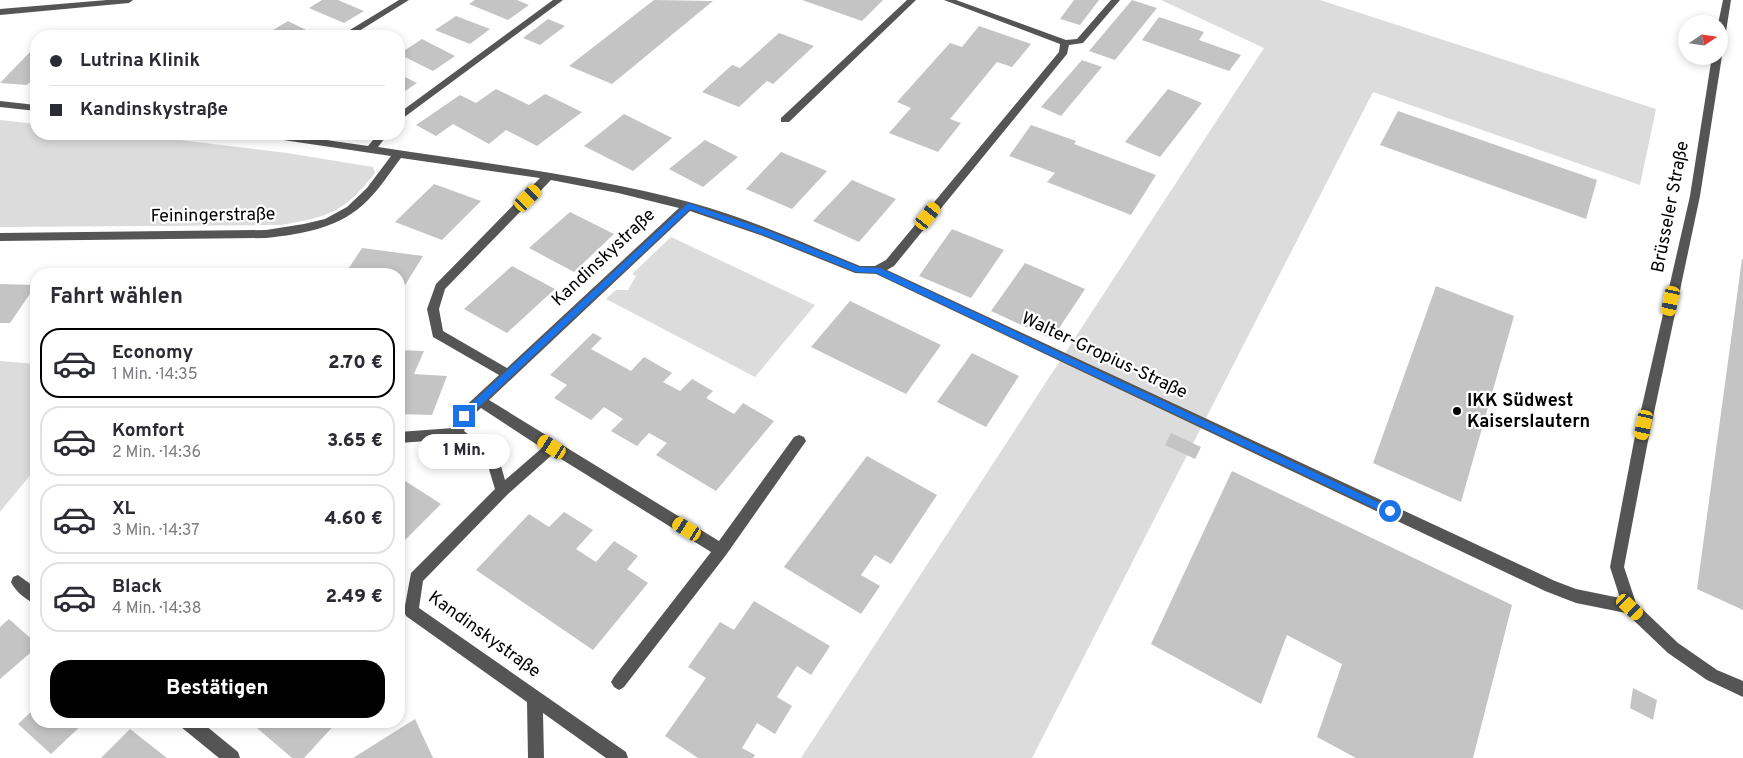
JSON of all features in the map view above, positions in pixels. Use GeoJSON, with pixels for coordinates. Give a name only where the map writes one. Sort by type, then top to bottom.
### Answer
{"type":"FeatureCollection","features":[{"type":"Feature","properties":{"kind":"street"},"geometry":{"type":"LineString","coordinates":[[0,12],[129,0]]}},
{"type":"Feature","properties":{"kind":"street"},"geometry":{"type":"LineString","coordinates":[[356,30],[405,0]]}},
{"type":"Feature","properties":{"kind":"street"},"geometry":{"type":"LineString","coordinates":[[405,114],[559,0]]}},
{"type":"Feature","properties":{"kind":"street"},"geometry":{"type":"LineString","coordinates":[[785,120],[912,0]]}},
{"type":"Feature","properties":{"kind":"street"},"geometry":{"type":"LineString","coordinates":[[948,0],[1065,43],[1080,41],[1116,0]]}},
{"type":"Feature","properties":{"kind":"street"},"geometry":{"type":"LineString","coordinates":[[1724,15],[1727,0]]}},
{"type":"Feature","properties":{"kind":"street"},"geometry":{"type":"LineString","coordinates":[[877,270],[890,263],[897,255],[1064,52],[1065,43]]}},
{"type":"Feature","properties":{"kind":"street","name":"Brüsseler Straße"},"geometry":{"type":"LineString","coordinates":[[1716,65],[1695,196],[1641,441],[1617,567],[1630,607],[1673,648],[1712,675],[1743,689]]}},
{"type":"Feature","properties":{"kind":"street"},"geometry":{"type":"LineString","coordinates":[[0,104],[30,107]]}},
{"type":"Feature","properties":{"kind":"street","name":"Walter-Gropius-Straße"},"geometry":{"type":"LineString","coordinates":[[303,140],[550,176],[618,188],[688,206],[767,233],[859,270],[877,270],[1550,586],[1576,596],[1630,607]]}},
{"type":"Feature","properties":{"kind":"street"},"geometry":{"type":"LineString","coordinates":[[369,150],[378,140]]}},
{"type":"Feature","properties":{"kind":"street","name":"Feiningerstraße"},"geometry":{"type":"LineString","coordinates":[[0,237],[266,234],[297,230],[336,219],[360,202],[398,155]]}},
{"type":"Feature","properties":{"kind":"street"},"geometry":{"type":"LineString","coordinates":[[509,375],[437,334],[433,309],[440,287],[550,176]]}},
{"type":"Feature","properties":{"kind":"street","name":"Kandinskystraße"},"geometry":{"type":"LineString","coordinates":[[457,433],[464,416],[688,206]]}},
{"type":"Feature","properties":{"kind":"street"},"geometry":{"type":"LineString","coordinates":[[480,401],[721,550]]}},
{"type":"Feature","properties":{"kind":"street"},"geometry":{"type":"LineString","coordinates":[[405,437],[457,433],[494,463],[502,491]]}},
{"type":"Feature","properties":{"kind":"street"},"geometry":{"type":"LineString","coordinates":[[619,682],[721,550],[799,441]]}},
{"type":"Feature","properties":{"kind":"street","name":"Kandinskystraße"},"geometry":{"type":"LineString","coordinates":[[552,447],[502,491],[416,578],[411,611],[620,758]]}},
{"type":"Feature","properties":{"kind":"street"},"geometry":{"type":"LineString","coordinates":[[18,582],[30,592]]}},
{"type":"Feature","properties":{"kind":"street","name":"Kandinskystraße"},"geometry":{"type":"LineString","coordinates":[[534,697],[536,758]]}},
{"type":"Feature","properties":{"kind":"street"},"geometry":{"type":"LineString","coordinates":[[196,728],[232,758]]}},
{"type":"Feature","properties":{"kind":"shaded area"},"geometry":{"type":"Polygon","coordinates":[[[1161,0],[1320,0],[1656,109],[1640,185],[1373,92],[1032,758],[801,758],[1264,48],[1161,0]]]}},
{"type":"Feature","properties":{"kind":"shaded area"},"geometry":{"type":"Polygon","coordinates":[[[0,120],[30,123],[30,140],[180,140],[287,153],[373,167],[375,173],[354,197],[334,211],[312,219],[282,225],[0,227],[0,120]]]}},
{"type":"Feature","properties":{"kind":"shaded area"},"geometry":{"type":"Polygon","coordinates":[[[671,237],[815,305],[755,377],[606,299],[616,290],[628,290],[636,276],[632,274],[671,237]]]}},
{"type":"Feature","properties":{"kind":"shaded area"},"geometry":{"type":"Polygon","coordinates":[[[0,361],[30,364],[30,475],[0,512],[0,361]]]}},
{"type":"Feature","properties":{"kind":"building"},"geometry":{"type":"Polygon","coordinates":[[[322,0],[338,0],[364,11],[344,23],[309,8],[322,0]]]}},
{"type":"Feature","properties":{"kind":"building"},"geometry":{"type":"Polygon","coordinates":[[[475,0],[517,0],[529,5],[508,20],[469,4],[475,0]]]}},
{"type":"Feature","properties":{"kind":"building"},"geometry":{"type":"Polygon","coordinates":[[[654,0],[713,1],[612,84],[569,66],[654,0]]]}},
{"type":"Feature","properties":{"kind":"building"},"geometry":{"type":"Polygon","coordinates":[[[802,0],[883,0],[862,21],[802,0]]]}},
{"type":"Feature","properties":{"kind":"building"},"geometry":{"type":"Polygon","coordinates":[[[1074,0],[1099,0],[1080,25],[1060,19],[1074,0]]]}},
{"type":"Feature","properties":{"kind":"building"},"geometry":{"type":"Polygon","coordinates":[[[1132,0],[1157,8],[1115,60],[1089,51],[1132,0]]]}},
{"type":"Feature","properties":{"kind":"building"},"geometry":{"type":"Polygon","coordinates":[[[456,16],[490,29],[470,44],[435,30],[456,16]]]}},
{"type":"Feature","properties":{"kind":"building"},"geometry":{"type":"Polygon","coordinates":[[[1159,17],[1204,32],[1199,40],[1241,55],[1229,71],[1142,40],[1159,17]]]}},
{"type":"Feature","properties":{"kind":"building"},"geometry":{"type":"Polygon","coordinates":[[[548,19],[565,26],[540,45],[523,38],[548,19]]]}},
{"type":"Feature","properties":{"kind":"building"},"geometry":{"type":"Polygon","coordinates":[[[288,21],[306,30],[273,30],[288,21]]]}},
{"type":"Feature","properties":{"kind":"building"},"geometry":{"type":"Polygon","coordinates":[[[979,26],[1031,44],[1012,67],[997,62],[950,119],[961,123],[938,152],[889,133],[911,108],[897,102],[950,43],[962,47],[979,26]]]}},
{"type":"Feature","properties":{"kind":"building"},"geometry":{"type":"Polygon","coordinates":[[[779,33],[814,46],[773,84],[767,81],[739,107],[702,92],[732,65],[740,68],[779,33]]]}},
{"type":"Feature","properties":{"kind":"building"},"geometry":{"type":"Polygon","coordinates":[[[422,39],[455,56],[433,71],[405,57],[405,50],[422,39]]]}},
{"type":"Feature","properties":{"kind":"building"},"geometry":{"type":"Polygon","coordinates":[[[30,52],[30,82],[27,85],[0,83],[30,52]]]}},
{"type":"Feature","properties":{"kind":"building"},"geometry":{"type":"Polygon","coordinates":[[[1082,60],[1102,67],[1061,116],[1041,107],[1082,60]]]}},
{"type":"Feature","properties":{"kind":"building"},"geometry":{"type":"Polygon","coordinates":[[[405,77],[417,83],[405,91],[405,77]]]}},
{"type":"Feature","properties":{"kind":"building"},"geometry":{"type":"Polygon","coordinates":[[[496,89],[529,105],[545,94],[582,112],[537,146],[506,130],[489,144],[453,124],[436,136],[416,125],[460,95],[476,103],[496,89]]]}},
{"type":"Feature","properties":{"kind":"building"},"geometry":{"type":"Polygon","coordinates":[[[1168,89],[1202,103],[1160,157],[1125,142],[1168,89]]]}},
{"type":"Feature","properties":{"kind":"building"},"geometry":{"type":"Polygon","coordinates":[[[1398,111],[1597,180],[1586,219],[1380,145],[1398,111]]]}},
{"type":"Feature","properties":{"kind":"building"},"geometry":{"type":"Polygon","coordinates":[[[624,114],[672,138],[633,171],[584,146],[624,114]]]}},
{"type":"Feature","properties":{"kind":"building"},"geometry":{"type":"Polygon","coordinates":[[[1031,125],[1076,141],[1074,144],[1156,175],[1131,215],[1047,182],[1055,173],[1009,156],[1031,125]]]}},
{"type":"Feature","properties":{"kind":"building"},"geometry":{"type":"Polygon","coordinates":[[[705,140],[738,157],[703,187],[669,169],[705,140]]]}},
{"type":"Feature","properties":{"kind":"building"},"geometry":{"type":"Polygon","coordinates":[[[781,152],[827,171],[792,209],[746,189],[781,152]]]}},
{"type":"Feature","properties":{"kind":"building"},"geometry":{"type":"Polygon","coordinates":[[[852,180],[896,199],[859,242],[813,221],[852,180]]]}},
{"type":"Feature","properties":{"kind":"building"},"geometry":{"type":"Polygon","coordinates":[[[434,184],[481,201],[442,240],[395,222],[434,184]]]}},
{"type":"Feature","properties":{"kind":"building"},"geometry":{"type":"Polygon","coordinates":[[[570,212],[614,234],[574,272],[529,248],[570,212]]]}},
{"type":"Feature","properties":{"kind":"building"},"geometry":{"type":"Polygon","coordinates":[[[952,229],[1004,250],[971,298],[919,276],[952,229]]]}},
{"type":"Feature","properties":{"kind":"building"},"geometry":{"type":"Polygon","coordinates":[[[362,248],[423,256],[405,285],[405,268],[349,268],[362,248]]]}},
{"type":"Feature","properties":{"kind":"building"},"geometry":{"type":"Polygon","coordinates":[[[1743,259],[1743,610],[1697,589],[1743,259]]]}},
{"type":"Feature","properties":{"kind":"building"},"geometry":{"type":"Polygon","coordinates":[[[1025,263],[1085,289],[1052,339],[991,311],[1025,263]]]}},
{"type":"Feature","properties":{"kind":"building"},"geometry":{"type":"Polygon","coordinates":[[[512,266],[555,289],[507,333],[464,309],[512,266]]]}},
{"type":"Feature","properties":{"kind":"building"},"geometry":{"type":"Polygon","coordinates":[[[0,284],[30,285],[30,294],[10,323],[0,323],[0,284]]]}},
{"type":"Feature","properties":{"kind":"building"},"geometry":{"type":"Polygon","coordinates":[[[1436,286],[1514,316],[1461,502],[1373,463],[1436,286]]]}},
{"type":"Feature","properties":{"kind":"building"},"geometry":{"type":"Polygon","coordinates":[[[850,301],[941,345],[906,394],[811,347],[850,301]]]}},
{"type":"Feature","properties":{"kind":"building"},"geometry":{"type":"Polygon","coordinates":[[[593,333],[602,338],[591,349],[631,371],[644,357],[672,373],[663,382],[680,391],[692,379],[713,391],[706,398],[734,414],[743,403],[774,421],[716,491],[656,455],[667,443],[649,433],[637,446],[611,431],[623,419],[604,407],[591,420],[554,398],[567,385],[550,375],[593,333]]]}},
{"type":"Feature","properties":{"kind":"building"},"geometry":{"type":"Polygon","coordinates":[[[405,350],[424,351],[414,374],[447,376],[432,415],[405,414],[405,350]]]}},
{"type":"Feature","properties":{"kind":"building"},"geometry":{"type":"Polygon","coordinates":[[[972,353],[1019,376],[986,427],[937,402],[972,353]]]}},
{"type":"Feature","properties":{"kind":"building"},"geometry":{"type":"Polygon","coordinates":[[[1171,433],[1201,447],[1195,459],[1165,445],[1171,433]]]}},
{"type":"Feature","properties":{"kind":"building"},"geometry":{"type":"Polygon","coordinates":[[[867,456],[937,495],[891,564],[875,555],[861,575],[880,586],[861,614],[784,567],[867,456]]]}},
{"type":"Feature","properties":{"kind":"building"},"geometry":{"type":"Polygon","coordinates":[[[1232,471],[1512,605],[1473,758],[1356,758],[1317,737],[1342,664],[1287,635],[1261,704],[1151,644],[1232,471]]]}},
{"type":"Feature","properties":{"kind":"building"},"geometry":{"type":"Polygon","coordinates":[[[405,481],[441,504],[405,540],[405,481]]]}},
{"type":"Feature","properties":{"kind":"building"},"geometry":{"type":"Polygon","coordinates":[[[564,512],[593,530],[576,549],[596,562],[614,541],[638,556],[627,569],[648,583],[593,650],[476,570],[529,514],[549,527],[564,512]]]}},
{"type":"Feature","properties":{"kind":"building"},"geometry":{"type":"Polygon","coordinates":[[[754,601],[830,646],[811,675],[797,666],[777,697],[792,706],[775,734],[757,723],[742,748],[755,755],[753,758],[698,758],[665,736],[706,678],[688,667],[720,622],[734,630],[754,601]]]}},
{"type":"Feature","properties":{"kind":"building"},"geometry":{"type":"Polygon","coordinates":[[[9,619],[30,638],[30,653],[0,679],[0,627],[9,619]]]}},
{"type":"Feature","properties":{"kind":"building"},"geometry":{"type":"Polygon","coordinates":[[[1633,688],[1657,700],[1653,720],[1630,708],[1633,688]]]}},
{"type":"Feature","properties":{"kind":"building"},"geometry":{"type":"Polygon","coordinates":[[[30,713],[30,728],[79,728],[51,754],[18,724],[30,713]]]}},
{"type":"Feature","properties":{"kind":"building"},"geometry":{"type":"Polygon","coordinates":[[[415,719],[433,758],[353,758],[401,728],[405,728],[405,725],[415,719]]]}},
{"type":"Feature","properties":{"kind":"building"},"geometry":{"type":"Polygon","coordinates":[[[257,728],[332,728],[304,758],[292,758],[257,728]]]}},
{"type":"Feature","properties":{"kind":"building"},"geometry":{"type":"Polygon","coordinates":[[[130,729],[167,758],[101,758],[130,729]]]}},
{"type":"Feature","properties":{"kind":"place","name":"IKK Südwest Kaiserslautern"},"geometry":{"type":"Point","coordinates":[1457,411]}},
{"type":"Feature","properties":{"kind":"route"},"geometry":{"type":"LineString","coordinates":[[464,416],[688,206],[767,233],[859,270],[877,270],[1390,511]]}}]}
